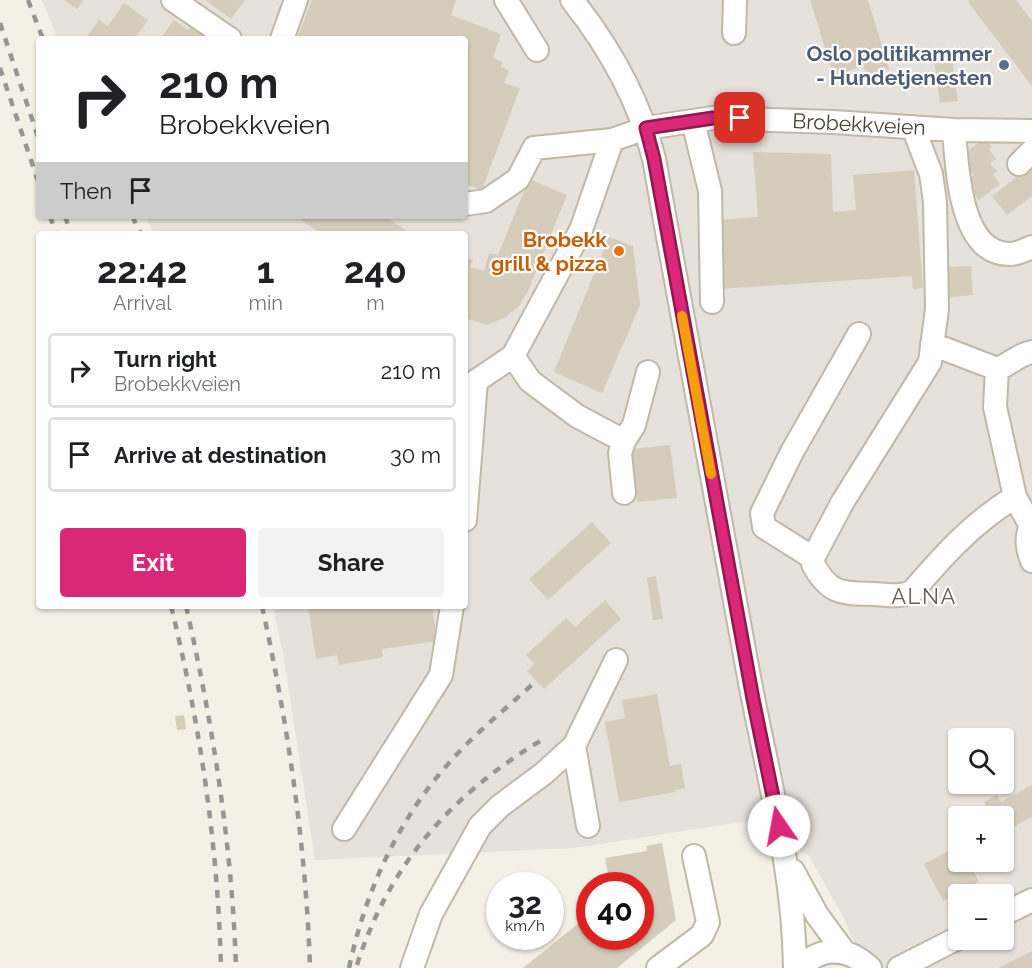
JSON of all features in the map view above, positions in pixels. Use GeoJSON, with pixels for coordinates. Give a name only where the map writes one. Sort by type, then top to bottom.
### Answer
{"type":"FeatureCollection","features":[{"type":"Feature","properties":{"kind":"street"},"geometry":{"type":"LineString","coordinates":[[173,0],[226,36]]}},
{"type":"Feature","properties":{"kind":"street"},"geometry":{"type":"LineString","coordinates":[[283,36],[296,0]]}},
{"type":"Feature","properties":{"kind":"street"},"geometry":{"type":"LineString","coordinates":[[506,0],[537,50]]}},
{"type":"Feature","properties":{"kind":"street"},"geometry":{"type":"LineString","coordinates":[[572,0],[621,71],[646,128],[656,170],[757,722],[786,860],[794,912],[797,968]]}},
{"type":"Feature","properties":{"kind":"street"},"geometry":{"type":"LineString","coordinates":[[734,33],[735,0]]}},
{"type":"Feature","properties":{"kind":"street","name":"Brobekkveien"},"geometry":{"type":"LineString","coordinates":[[468,204],[486,201],[518,179],[534,148],[612,140],[646,128],[693,121],[740,118],[954,130],[1032,131]]}},
{"type":"Feature","properties":{"kind":"street"},"geometry":{"type":"LineString","coordinates":[[693,121],[710,191],[712,302]]}},
{"type":"Feature","properties":{"kind":"street"},"geometry":{"type":"LineString","coordinates":[[913,127],[931,174],[935,202],[936,309],[930,362],[842,503],[813,558],[815,568],[831,586],[841,593],[906,595],[912,592],[975,525],[991,511],[1015,497]]}},
{"type":"Feature","properties":{"kind":"street"},"geometry":{"type":"LineString","coordinates":[[954,130],[959,181],[965,210],[973,232],[993,251],[1011,255],[1032,247]]}},
{"type":"Feature","properties":{"kind":"street"},"geometry":{"type":"LineString","coordinates":[[468,448],[471,377],[513,356],[581,230],[612,140]]}},
{"type":"Feature","properties":{"kind":"street"},"geometry":{"type":"LineString","coordinates":[[813,558],[764,527],[762,513],[792,452],[859,334]]}},
{"type":"Feature","properties":{"kind":"street"},"geometry":{"type":"LineString","coordinates":[[932,344],[996,369],[1032,352]]}},
{"type":"Feature","properties":{"kind":"street"},"geometry":{"type":"LineString","coordinates":[[513,356],[530,381],[577,416],[624,441]]}},
{"type":"Feature","properties":{"kind":"street"},"geometry":{"type":"LineString","coordinates":[[996,369],[995,407],[1015,497],[1031,527],[1026,540],[1032,561]]}},
{"type":"Feature","properties":{"kind":"street"},"geometry":{"type":"LineString","coordinates":[[624,493],[620,453],[634,425],[648,372]]}},
{"type":"Feature","properties":{"kind":"street"},"geometry":{"type":"LineString","coordinates":[[344,829],[441,675],[452,609]]}},
{"type":"Feature","properties":{"kind":"street"},"geometry":{"type":"LineString","coordinates":[[412,968],[431,914],[480,826],[500,806],[543,774],[574,746],[616,660]]}},
{"type":"Feature","properties":{"kind":"street"},"geometry":{"type":"LineString","coordinates":[[574,746],[588,826]]}},
{"type":"Feature","properties":{"kind":"street"},"geometry":{"type":"LineString","coordinates":[[658,968],[702,935],[708,922],[694,856]]}},
{"type":"Feature","properties":{"kind":"street"},"geometry":{"type":"LineString","coordinates":[[786,860],[817,915],[845,953]]}},
{"type":"Feature","properties":{"kind":"street"},"geometry":{"type":"LineString","coordinates":[[1014,909],[1032,900]]}},
{"type":"Feature","properties":{"kind":"street"},"geometry":{"type":"LineString","coordinates":[[899,968],[948,943]]}},
{"type":"Feature","properties":{"kind":"street"},"geometry":{"type":"LineString","coordinates":[[797,968],[809,958],[827,952],[845,953],[859,958],[870,968]]}},
{"type":"Feature","properties":{"kind":"shaded area"},"geometry":{"type":"Polygon","coordinates":[[[42,0],[1032,0],[1032,968],[864,968],[845,920],[809,856],[754,820],[575,848],[315,860],[284,659],[274,609],[468,609],[468,231],[152,231],[146,219],[468,219],[468,36],[57,36],[42,0]]]}},
{"type":"Feature","properties":{"kind":"building"},"geometry":{"type":"Polygon","coordinates":[[[64,0],[84,0],[77,9],[64,0]]]}},
{"type":"Feature","properties":{"kind":"building"},"geometry":{"type":"Polygon","coordinates":[[[205,0],[245,0],[231,19],[205,0]]]}},
{"type":"Feature","properties":{"kind":"building"},"geometry":{"type":"Polygon","coordinates":[[[312,0],[456,0],[451,15],[501,34],[493,58],[502,62],[501,67],[509,70],[504,83],[520,88],[482,190],[468,185],[468,36],[298,36],[312,0]]]}},
{"type":"Feature","properties":{"kind":"building"},"geometry":{"type":"Polygon","coordinates":[[[810,0],[868,0],[889,69],[867,76],[863,66],[834,76],[810,0]]]}},
{"type":"Feature","properties":{"kind":"building"},"geometry":{"type":"Polygon","coordinates":[[[970,0],[1016,0],[1032,21],[1032,86],[968,2],[970,0]]]}},
{"type":"Feature","properties":{"kind":"building"},"geometry":{"type":"Polygon","coordinates":[[[124,3],[148,20],[137,36],[87,36],[99,20],[108,26],[124,3]]]}},
{"type":"Feature","properties":{"kind":"building"},"geometry":{"type":"Polygon","coordinates":[[[174,20],[188,30],[192,24],[211,36],[162,36],[174,20]]]}},
{"type":"Feature","properties":{"kind":"building"},"geometry":{"type":"Polygon","coordinates":[[[951,51],[958,101],[940,103],[933,53],[951,51]]]}},
{"type":"Feature","properties":{"kind":"building"},"geometry":{"type":"Polygon","coordinates":[[[985,138],[992,147],[989,149],[996,159],[990,163],[997,171],[993,174],[1000,184],[979,200],[971,191],[975,188],[968,179],[974,175],[966,166],[970,163],[963,154],[985,138]]]}},
{"type":"Feature","properties":{"kind":"building"},"geometry":{"type":"Polygon","coordinates":[[[753,152],[831,154],[833,212],[856,210],[853,175],[914,170],[923,288],[913,289],[912,276],[720,289],[716,220],[758,217],[753,152]]]}},
{"type":"Feature","properties":{"kind":"building"},"geometry":{"type":"Polygon","coordinates":[[[1032,165],[1032,196],[1007,215],[992,196],[1032,165]]]}},
{"type":"Feature","properties":{"kind":"building"},"geometry":{"type":"Polygon","coordinates":[[[529,179],[567,195],[529,289],[520,305],[506,317],[487,325],[468,319],[468,259],[473,260],[470,267],[484,271],[489,253],[498,255],[529,179]]]}},
{"type":"Feature","properties":{"kind":"building"},"geometry":{"type":"Polygon","coordinates":[[[299,219],[389,219],[407,231],[317,231],[299,219]]]}},
{"type":"Feature","properties":{"kind":"building"},"geometry":{"type":"Polygon","coordinates":[[[609,237],[633,246],[640,305],[602,393],[554,372],[609,237]]]}},
{"type":"Feature","properties":{"kind":"building"},"geometry":{"type":"Polygon","coordinates":[[[971,266],[973,295],[950,297],[948,267],[971,266]]]}},
{"type":"Feature","properties":{"kind":"building"},"geometry":{"type":"Polygon","coordinates":[[[670,445],[677,498],[637,502],[631,449],[670,445]]]}},
{"type":"Feature","properties":{"kind":"building"},"geometry":{"type":"Polygon","coordinates":[[[592,522],[611,543],[548,600],[529,579],[592,522]]]}},
{"type":"Feature","properties":{"kind":"building"},"geometry":{"type":"Polygon","coordinates":[[[656,576],[663,619],[653,620],[647,578],[656,576]]]}},
{"type":"Feature","properties":{"kind":"building"},"geometry":{"type":"Polygon","coordinates":[[[605,600],[621,619],[544,689],[527,671],[534,664],[526,655],[566,618],[575,627],[605,600]]]}},
{"type":"Feature","properties":{"kind":"building"},"geometry":{"type":"Polygon","coordinates":[[[308,609],[432,609],[437,641],[382,649],[383,657],[339,665],[337,655],[316,659],[308,609]]]}},
{"type":"Feature","properties":{"kind":"building"},"geometry":{"type":"Polygon","coordinates":[[[657,694],[670,766],[681,764],[685,788],[675,790],[675,792],[619,802],[605,722],[625,718],[622,700],[657,694]]]}},
{"type":"Feature","properties":{"kind":"building"},"geometry":{"type":"Polygon","coordinates":[[[184,715],[186,729],[177,730],[175,716],[184,715]]]}},
{"type":"Feature","properties":{"kind":"building"},"geometry":{"type":"Polygon","coordinates":[[[1032,785],[1032,817],[1014,827],[1014,806],[987,806],[984,802],[997,795],[1001,802],[1032,785]]]}},
{"type":"Feature","properties":{"kind":"building"},"geometry":{"type":"Polygon","coordinates":[[[662,843],[676,920],[654,938],[654,872],[608,872],[605,858],[647,851],[646,846],[662,843]]]}},
{"type":"Feature","properties":{"kind":"building"},"geometry":{"type":"Polygon","coordinates":[[[948,851],[948,872],[974,872],[979,882],[948,884],[948,898],[943,901],[924,864],[948,851]]]}},
{"type":"Feature","properties":{"kind":"building"},"geometry":{"type":"Polygon","coordinates":[[[576,925],[576,950],[639,950],[617,968],[523,968],[545,950],[564,950],[564,935],[576,925]]]}},
{"type":"Feature","properties":{"kind":"building"},"geometry":{"type":"Polygon","coordinates":[[[1032,951],[1032,968],[998,968],[1032,951]]]}},
{"type":"Feature","properties":{"kind":"railway"},"geometry":{"type":"LineString","coordinates":[[28,0],[42,36]]}},
{"type":"Feature","properties":{"kind":"railway"},"geometry":{"type":"LineString","coordinates":[[0,23],[36,131]]}},
{"type":"Feature","properties":{"kind":"railway"},"geometry":{"type":"LineString","coordinates":[[0,68],[36,175]]}},
{"type":"Feature","properties":{"kind":"railway"},"geometry":{"type":"LineString","coordinates":[[51,219],[55,231]]}},
{"type":"Feature","properties":{"kind":"railway"},"geometry":{"type":"LineString","coordinates":[[66,219],[70,231]]}},
{"type":"Feature","properties":{"kind":"railway"},"geometry":{"type":"LineString","coordinates":[[134,219],[140,231]]}},
{"type":"Feature","properties":{"kind":"railway"},"geometry":{"type":"LineString","coordinates":[[172,609],[191,695],[206,786],[216,877],[221,968]]}},
{"type":"Feature","properties":{"kind":"railway"},"geometry":{"type":"LineString","coordinates":[[187,609],[205,696],[220,786],[226,831],[236,968]]}},
{"type":"Feature","properties":{"kind":"railway"},"geometry":{"type":"LineString","coordinates":[[263,609],[288,741],[294,786],[304,877],[310,968]]}},
{"type":"Feature","properties":{"kind":"railway"},"geometry":{"type":"LineString","coordinates":[[349,968],[374,885],[414,809],[430,785],[459,752],[536,681]]}},
{"type":"Feature","properties":{"kind":"railway"},"geometry":{"type":"LineString","coordinates":[[357,965],[387,894],[407,862],[429,834],[481,782],[545,738]]}},
{"type":"Feature","properties":{"kind":"slow traffic"},"geometry":{"type":"LineString","coordinates":[[682,316],[711,474]]}},
{"type":"Feature","properties":{"kind":"place","name":"Oslo politikammer - Hundetjenesten"},"geometry":{"type":"Point","coordinates":[1004,65]}},
{"type":"Feature","properties":{"kind":"place","name":"Brobekk grill & pizza"},"geometry":{"type":"Point","coordinates":[619,251]}},
{"type":"Feature","properties":{"kind":"district","name":"ALNA"},"geometry":{"type":"Point","coordinates":[924,596]}},
{"type":"Feature","properties":{"kind":"route"},"geometry":{"type":"LineString","coordinates":[[740,118],[713,118],[646,128],[654,159],[765,764],[779,826]]}}]}
